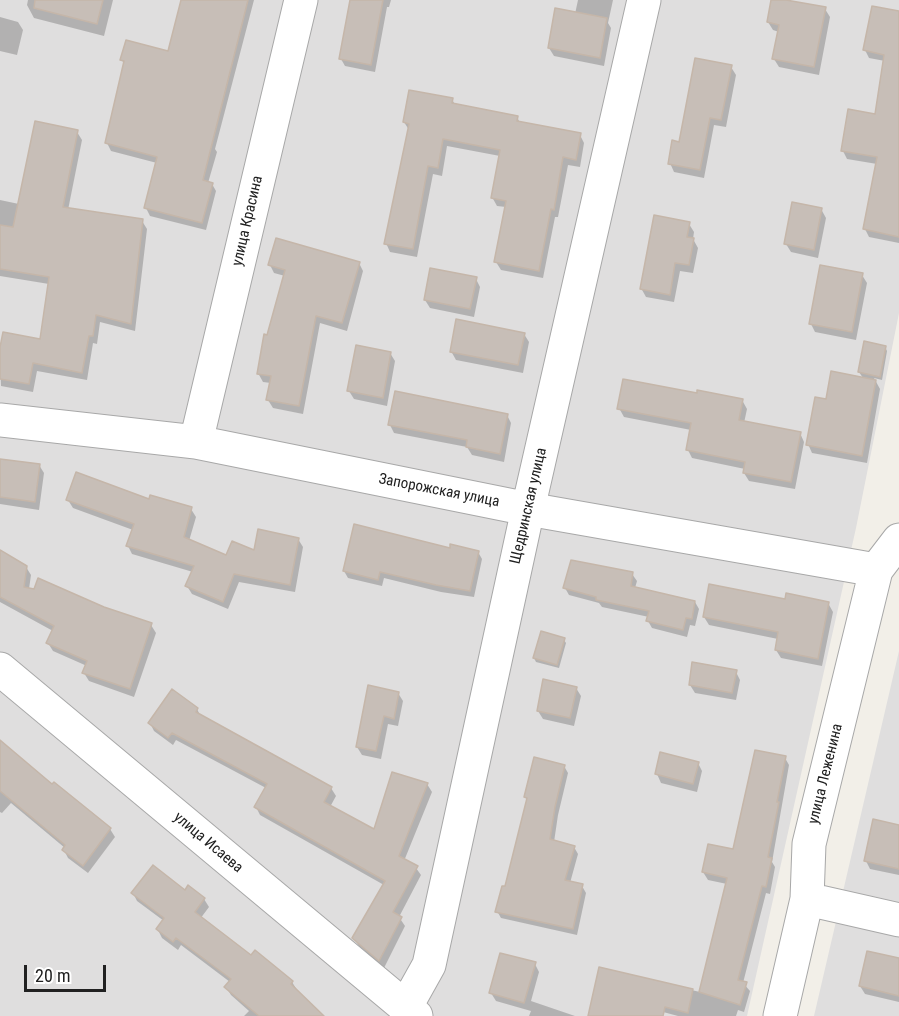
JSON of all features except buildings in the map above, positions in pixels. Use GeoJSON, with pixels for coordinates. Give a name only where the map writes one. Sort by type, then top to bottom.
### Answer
{"type":"FeatureCollection","features":[{"type":"Feature","properties":{"kind":"street","name":"улица Красина"},"geometry":{"type":"LineString","coordinates":[[196,442],[301,0]]}},
{"type":"Feature","properties":{"kind":"street","name":"Щедринская улица"},"geometry":{"type":"LineString","coordinates":[[411,1012],[429,965],[528,509],[644,0]]}},
{"type":"Feature","properties":{"kind":"street","name":"Запорожская улица"},"geometry":{"type":"LineString","coordinates":[[0,420],[196,442],[528,509],[876,570]]}},
{"type":"Feature","properties":{"kind":"street","name":"улица Леженина"},"geometry":{"type":"LineString","coordinates":[[780,1016],[807,899],[809,844],[876,570],[899,540]]}},
{"type":"Feature","properties":{"kind":"street","name":"улица Исаева"},"geometry":{"type":"LineString","coordinates":[[0,669],[411,1012]]}},
{"type":"Feature","properties":{"kind":"street"},"geometry":{"type":"LineString","coordinates":[[807,899],[899,920]]}},
{"type":"Feature","properties":{"kind":"shaded area"},"geometry":{"type":"Polygon","coordinates":[[[0,0],[899,0],[899,313],[856,528],[747,1016],[0,1016],[0,0]]]}},
{"type":"Feature","properties":{"kind":"shaded area"},"geometry":{"type":"Polygon","coordinates":[[[899,651],[899,1016],[814,1016],[899,651]]]}}]}
